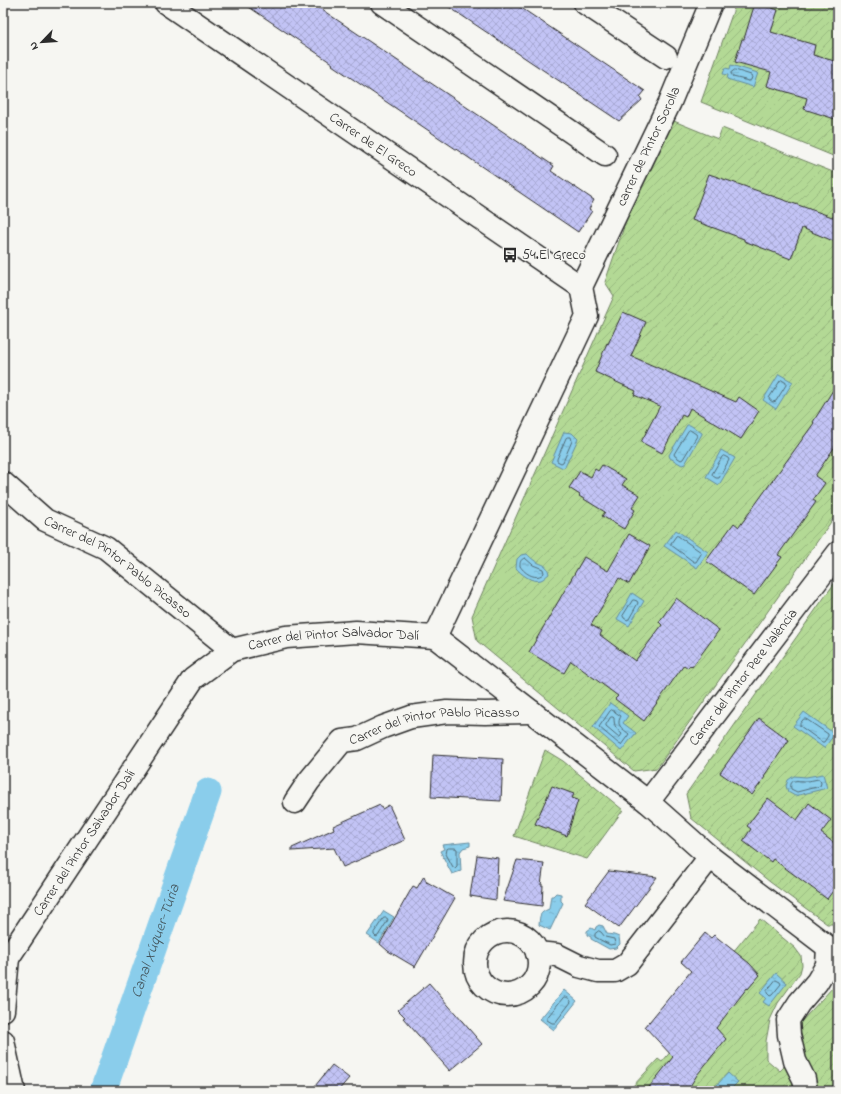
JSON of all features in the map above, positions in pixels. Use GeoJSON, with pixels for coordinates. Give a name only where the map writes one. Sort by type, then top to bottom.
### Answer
{"type":"FeatureCollection","features":[{"type":"Feature","properties":{"kind":"street","name":"Carrer de El Greco"},"geometry":{"type":"LineString","coordinates":[[166,3],[581,287]]}},
{"type":"Feature","properties":{"kind":"street"},"geometry":{"type":"LineString","coordinates":[[382,3],[605,155]]}},
{"type":"Feature","properties":{"kind":"street"},"geometry":{"type":"LineString","coordinates":[[585,3],[666,57]]}},
{"type":"Feature","properties":{"kind":"street","name":"carrer de Pintor Sorolla"},"geometry":{"type":"LineString","coordinates":[[581,287],[670,102],[711,3]]}},
{"type":"Feature","properties":{"kind":"street","name":"Carrer del Pintor Salvador Dalí"},"geometry":{"type":"LineString","coordinates":[[3,1010],[5,960],[193,679],[232,650],[286,637],[356,632],[435,637],[587,316],[581,287]]}},
{"type":"Feature","properties":{"kind":"street","name":"Carrer del Pintor Pablo Picasso"},"geometry":{"type":"LineString","coordinates":[[3,483],[45,520],[106,548],[232,650]]}},
{"type":"Feature","properties":{"kind":"street","name":"Carrer del Pintor Pere València"},"geometry":{"type":"LineString","coordinates":[[648,802],[838,553]]}},
{"type":"Feature","properties":{"kind":"street","name":"Carrer del Pintor Pablo Picasso"},"geometry":{"type":"LineString","coordinates":[[435,637],[648,802],[710,857],[835,946]]}},
{"type":"Feature","properties":{"kind":"street","name":"Carrer del Pintor Pablo Picasso"},"geometry":{"type":"LineString","coordinates":[[295,802],[309,781],[342,741],[357,739],[411,717],[447,712],[532,712]]}},
{"type":"Feature","properties":{"kind":"street"},"geometry":{"type":"LineString","coordinates":[[537,953],[557,955],[579,966],[598,971],[615,971],[627,964],[710,857]]}},
{"type":"Feature","properties":{"kind":"street"},"geometry":{"type":"LineString","coordinates":[[806,1091],[804,1079],[795,1061],[789,1035],[788,1020],[799,1003],[817,982],[835,946]]}},
{"type":"Feature","properties":{"kind":"street"},"geometry":{"type":"LineString","coordinates":[[3,1041],[14,1091]]}},
{"type":"Feature","properties":{"kind":"green space"},"geometry":{"type":"Polygon","coordinates":[[[736,3],[838,3],[838,158],[701,102],[736,3]]]}},
{"type":"Feature","properties":{"kind":"green space"},"geometry":{"type":"Polygon","coordinates":[[[664,117],[718,139],[722,128],[838,174],[838,512],[657,768],[634,771],[477,641],[472,616],[614,296],[605,282],[624,227],[623,226],[664,117]]]}},
{"type":"Feature","properties":{"kind":"green space"},"geometry":{"type":"Polygon","coordinates":[[[838,578],[838,922],[835,924],[827,924],[770,882],[691,818],[686,794],[838,578]]]}},
{"type":"Feature","properties":{"kind":"green space"},"geometry":{"type":"Polygon","coordinates":[[[545,750],[563,761],[623,810],[587,859],[514,836],[545,750]]]}},
{"type":"Feature","properties":{"kind":"green space"},"geometry":{"type":"Polygon","coordinates":[[[760,919],[795,948],[801,956],[802,965],[800,973],[778,1003],[770,1020],[766,1041],[766,1059],[780,1071],[787,1064],[796,1091],[637,1091],[632,1087],[658,1059],[662,1062],[706,1009],[710,980],[760,919]]]}},
{"type":"Feature","properties":{"kind":"green space"},"geometry":{"type":"Polygon","coordinates":[[[838,983],[838,1091],[819,1091],[818,1086],[797,1047],[796,1035],[799,1024],[838,983]]]}},
{"type":"Feature","properties":{"kind":"water"},"geometry":{"type":"Polygon","coordinates":[[[731,65],[758,73],[753,87],[727,79],[728,75],[723,74],[725,68],[730,69],[731,65]]]}},
{"type":"Feature","properties":{"kind":"water"},"geometry":{"type":"Polygon","coordinates":[[[779,374],[793,382],[776,409],[763,400],[779,374]]]}},
{"type":"Feature","properties":{"kind":"water"},"geometry":{"type":"Polygon","coordinates":[[[687,425],[690,425],[702,434],[685,464],[682,465],[670,458],[669,455],[687,425]]]}},
{"type":"Feature","properties":{"kind":"water"},"geometry":{"type":"Polygon","coordinates":[[[564,432],[572,433],[578,439],[565,467],[563,468],[551,462],[564,432]]]}},
{"type":"Feature","properties":{"kind":"water"},"geometry":{"type":"Polygon","coordinates":[[[721,450],[735,458],[719,485],[706,477],[721,450]]]}},
{"type":"Feature","properties":{"kind":"water"},"geometry":{"type":"Polygon","coordinates":[[[676,530],[708,552],[697,568],[664,546],[676,530]]]}},
{"type":"Feature","properties":{"kind":"water"},"geometry":{"type":"Polygon","coordinates":[[[527,554],[535,561],[546,566],[549,574],[542,580],[538,581],[530,579],[516,568],[517,559],[521,555],[527,554]]]}},
{"type":"Feature","properties":{"kind":"water"},"geometry":{"type":"Polygon","coordinates":[[[632,593],[644,601],[629,626],[617,619],[632,593]]]}},
{"type":"Feature","properties":{"kind":"water"},"geometry":{"type":"Polygon","coordinates":[[[610,703],[628,716],[623,723],[636,733],[621,751],[593,727],[610,703]]]}},
{"type":"Feature","properties":{"kind":"water"},"geometry":{"type":"Polygon","coordinates":[[[804,712],[835,734],[824,748],[793,726],[804,712]]]}},
{"type":"Feature","properties":{"kind":"water"},"geometry":{"type":"Polygon","coordinates":[[[823,774],[827,788],[795,796],[788,792],[786,786],[788,780],[794,776],[806,777],[823,774]]]}},
{"type":"Feature","properties":{"kind":"water"},"geometry":{"type":"Polygon","coordinates":[[[470,842],[470,846],[463,848],[460,852],[461,871],[452,874],[440,851],[444,849],[442,845],[470,842]]]}},
{"type":"Feature","properties":{"kind":"water"},"geometry":{"type":"Polygon","coordinates":[[[556,893],[561,894],[561,901],[563,903],[550,930],[539,925],[542,913],[549,909],[551,896],[556,893]]]}},
{"type":"Feature","properties":{"kind":"water"},"geometry":{"type":"Polygon","coordinates":[[[384,911],[394,917],[379,943],[367,935],[384,911]]]}},
{"type":"Feature","properties":{"kind":"water"},"geometry":{"type":"Polygon","coordinates":[[[599,925],[603,926],[607,934],[619,937],[620,944],[616,948],[609,949],[591,939],[591,937],[587,935],[587,931],[591,928],[595,930],[599,925]]]}},
{"type":"Feature","properties":{"kind":"water"},"geometry":{"type":"Polygon","coordinates":[[[776,973],[787,983],[769,1006],[763,1002],[766,998],[760,993],[776,973]]]}},
{"type":"Feature","properties":{"kind":"water"},"geometry":{"type":"Polygon","coordinates":[[[564,990],[577,1001],[554,1030],[540,1019],[564,990]]]}},
{"type":"Feature","properties":{"kind":"water"},"geometry":{"type":"Polygon","coordinates":[[[728,1073],[738,1082],[729,1091],[706,1091],[704,1089],[706,1087],[715,1087],[728,1073]]]}},
{"type":"Feature","properties":{"kind":"building"},"geometry":{"type":"Polygon","coordinates":[[[243,3],[312,3],[554,166],[551,171],[594,200],[589,209],[592,211],[578,232],[243,3]]]}},
{"type":"Feature","properties":{"kind":"building"},"geometry":{"type":"Polygon","coordinates":[[[443,3],[514,3],[645,91],[640,97],[642,100],[619,121],[443,3]]]}},
{"type":"Feature","properties":{"kind":"building"},"geometry":{"type":"Polygon","coordinates":[[[755,3],[778,10],[771,32],[815,45],[813,55],[838,62],[838,120],[804,109],[807,98],[767,86],[771,72],[735,62],[755,3]]]}},
{"type":"Feature","properties":{"kind":"building"},"geometry":{"type":"Polygon","coordinates":[[[709,174],[838,219],[838,243],[802,228],[791,259],[744,241],[744,239],[692,220],[709,174]]]}},
{"type":"Feature","properties":{"kind":"building"},"geometry":{"type":"Polygon","coordinates":[[[623,312],[646,322],[631,356],[736,402],[739,397],[759,411],[741,439],[690,408],[686,417],[682,415],[662,453],[641,442],[660,406],[634,395],[636,391],[595,372],[607,343],[608,344],[623,312]]]}},
{"type":"Feature","properties":{"kind":"building"},"geometry":{"type":"Polygon","coordinates":[[[838,382],[838,442],[815,476],[825,483],[813,500],[816,502],[778,555],[782,557],[754,595],[706,561],[734,523],[739,527],[814,423],[813,422],[838,382]]]}},
{"type":"Feature","properties":{"kind":"building"},"geometry":{"type":"Polygon","coordinates":[[[602,465],[626,479],[622,485],[640,495],[632,508],[635,510],[624,529],[602,516],[605,512],[569,488],[580,471],[591,477],[595,469],[598,471],[602,465]]]}},
{"type":"Feature","properties":{"kind":"building"},"geometry":{"type":"Polygon","coordinates":[[[629,534],[650,546],[629,584],[619,578],[591,625],[602,631],[600,635],[635,661],[662,625],[659,622],[676,598],[719,630],[692,667],[690,665],[688,668],[684,665],[644,721],[615,699],[618,696],[571,661],[564,673],[529,652],[584,557],[608,571],[629,534]]]}},
{"type":"Feature","properties":{"kind":"building"},"geometry":{"type":"Polygon","coordinates":[[[759,718],[789,740],[752,795],[720,773],[759,718]]]}},
{"type":"Feature","properties":{"kind":"building"},"geometry":{"type":"Polygon","coordinates":[[[433,755],[503,759],[501,801],[431,797],[433,755]]]}},
{"type":"Feature","properties":{"kind":"building"},"geometry":{"type":"Polygon","coordinates":[[[552,786],[574,794],[572,798],[578,800],[567,836],[535,824],[552,786]]]}},
{"type":"Feature","properties":{"kind":"building"},"geometry":{"type":"Polygon","coordinates":[[[768,798],[797,820],[809,803],[831,820],[821,833],[838,846],[838,884],[827,899],[773,859],[771,862],[743,841],[751,829],[747,826],[768,798]]]}},
{"type":"Feature","properties":{"kind":"building"},"geometry":{"type":"Polygon","coordinates":[[[380,805],[382,809],[389,805],[405,840],[343,867],[334,848],[292,851],[292,848],[334,829],[333,826],[380,805]]]}},
{"type":"Feature","properties":{"kind":"building"},"geometry":{"type":"Polygon","coordinates":[[[477,855],[498,858],[496,900],[470,896],[477,855]]]}},
{"type":"Feature","properties":{"kind":"building"},"geometry":{"type":"Polygon","coordinates":[[[517,860],[544,863],[541,885],[543,885],[542,906],[503,901],[517,860]]]}},
{"type":"Feature","properties":{"kind":"building"},"geometry":{"type":"Polygon","coordinates":[[[609,871],[657,877],[619,928],[585,903],[609,871]]]}},
{"type":"Feature","properties":{"kind":"building"},"geometry":{"type":"Polygon","coordinates":[[[424,876],[427,883],[455,898],[415,967],[388,951],[380,944],[413,886],[417,888],[424,876]]]}},
{"type":"Feature","properties":{"kind":"building"},"geometry":{"type":"Polygon","coordinates":[[[705,933],[711,938],[714,935],[749,963],[760,975],[748,989],[747,988],[716,1028],[726,1039],[697,1075],[687,1091],[646,1091],[673,1057],[645,1027],[691,971],[681,962],[705,933]]]}},
{"type":"Feature","properties":{"kind":"building"},"geometry":{"type":"Polygon","coordinates":[[[429,983],[482,1044],[450,1071],[403,1018],[405,1017],[398,1010],[429,983]]]}},
{"type":"Feature","properties":{"kind":"building"},"geometry":{"type":"Polygon","coordinates":[[[332,1065],[349,1078],[338,1091],[311,1091],[332,1065]]]}},
{"type":"Feature","properties":{"kind":"waterway","name":"Canal Xúquer-Túria"},"geometry":{"type":"LineString","coordinates":[[103,1091],[208,792]]}},
{"type":"Feature","properties":{"kind":"place","name":"54.El Greco"},"geometry":{"type":"Point","coordinates":[510,255]}}]}
